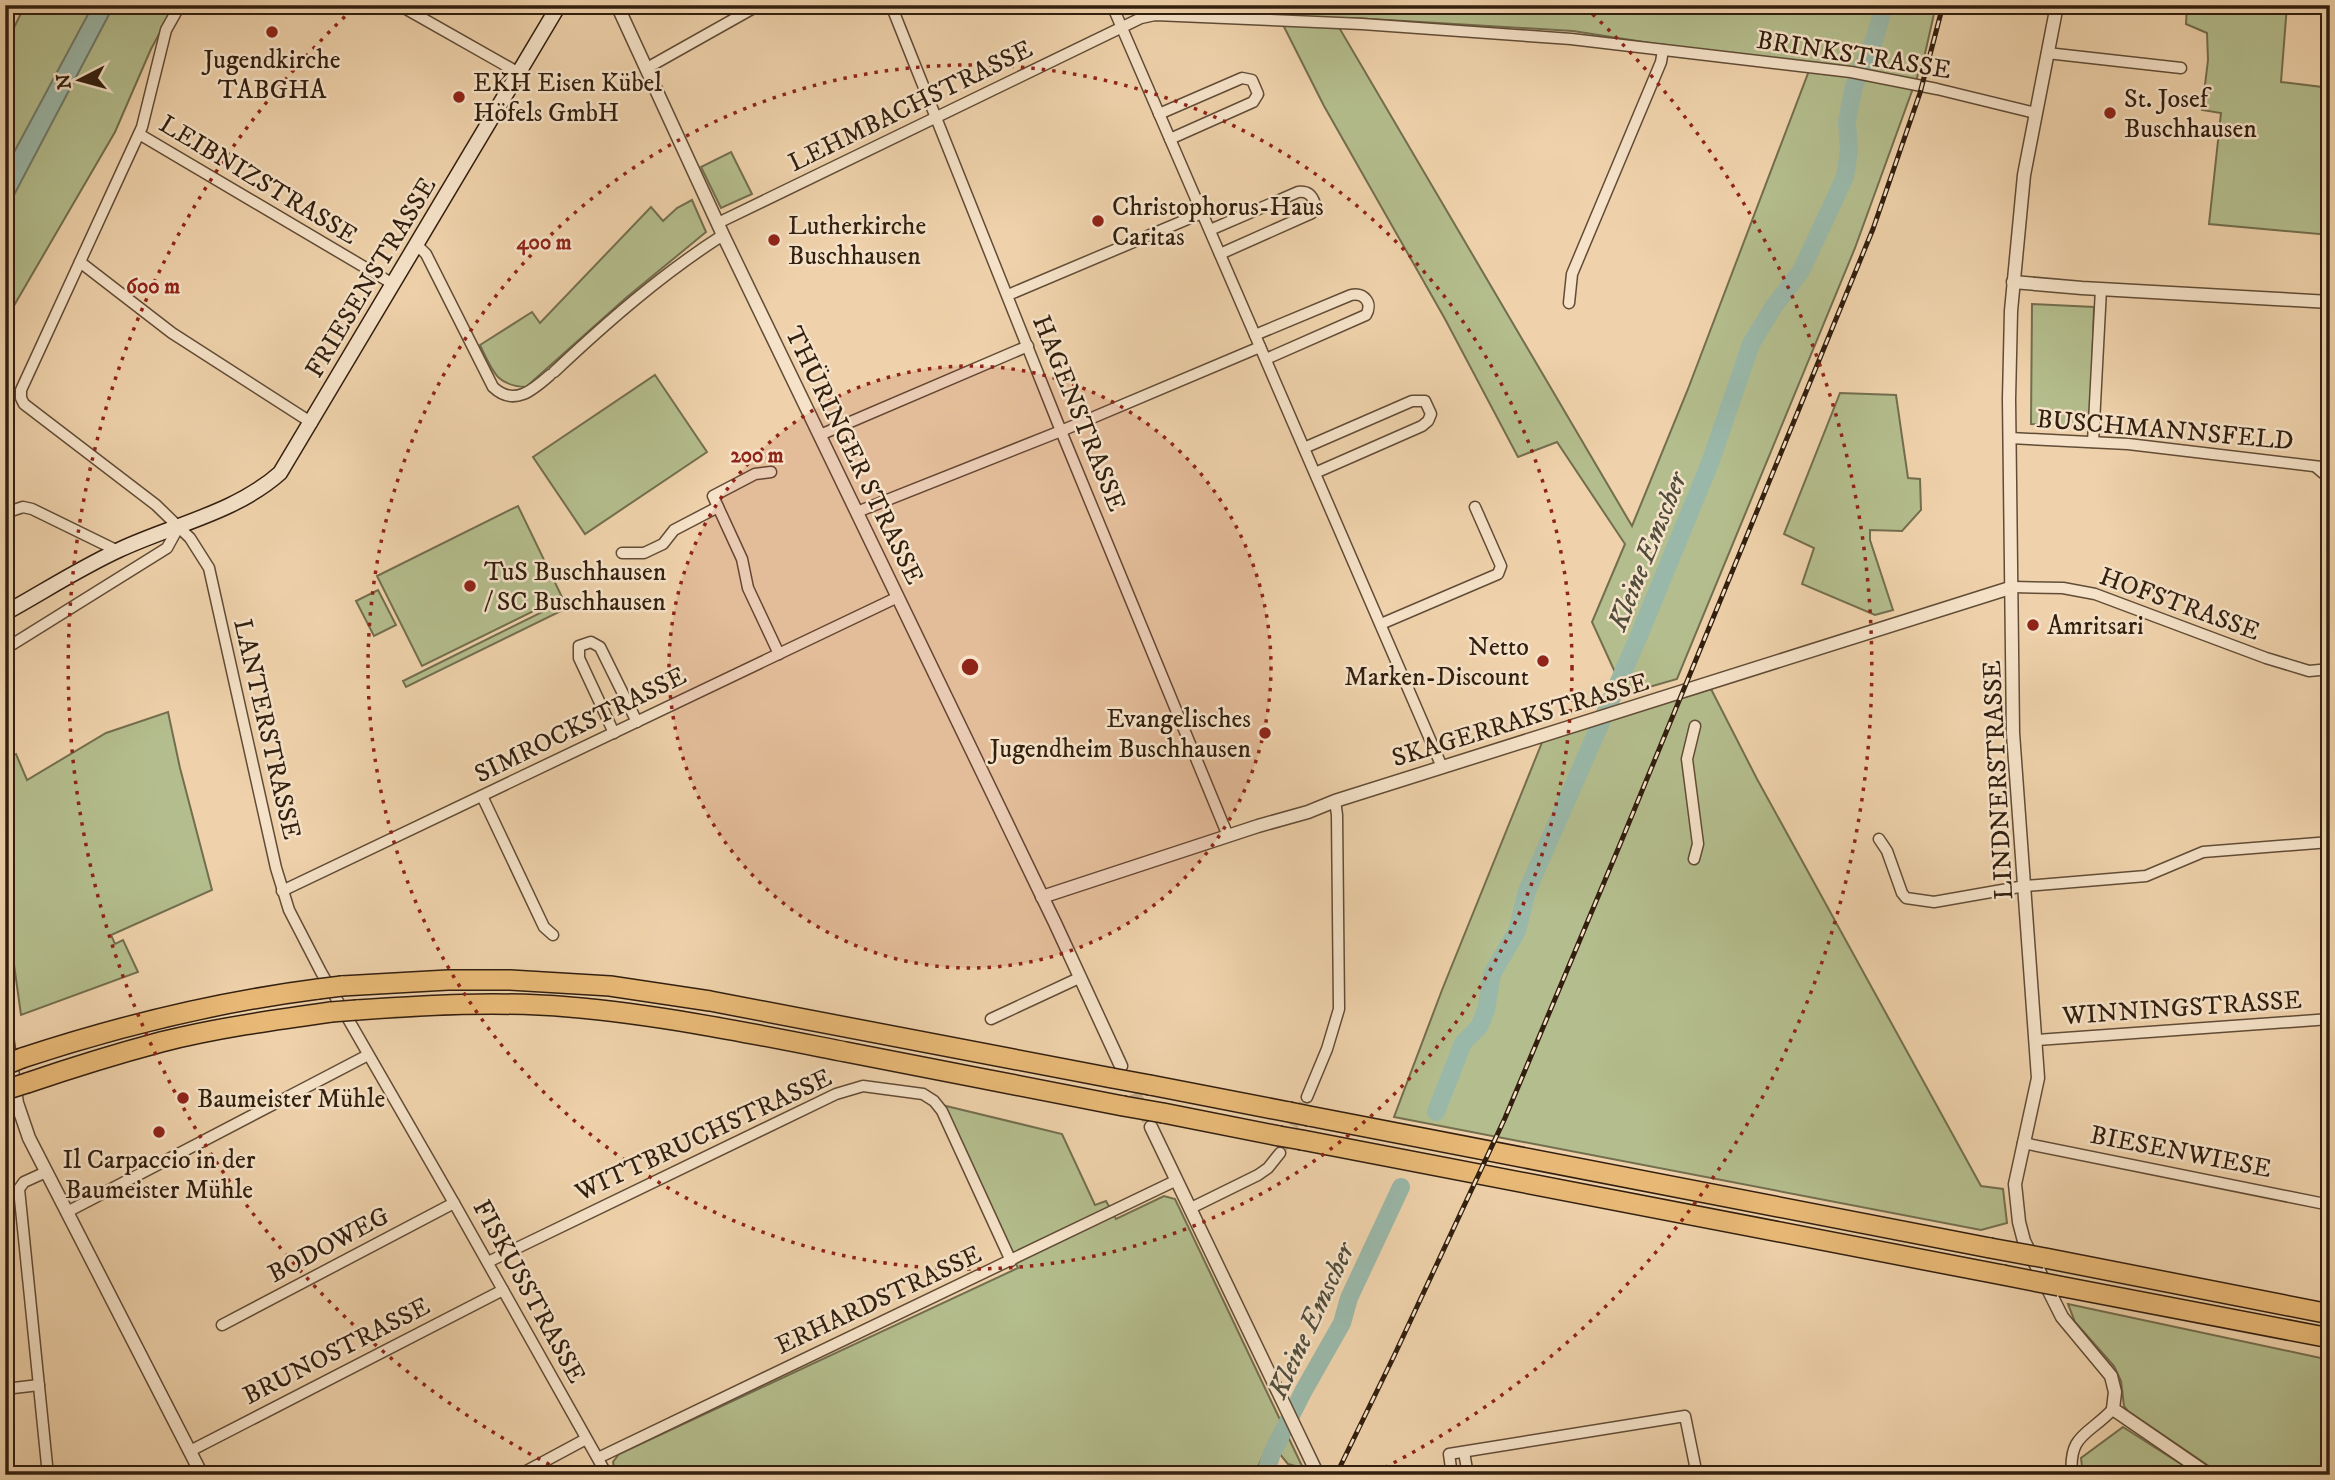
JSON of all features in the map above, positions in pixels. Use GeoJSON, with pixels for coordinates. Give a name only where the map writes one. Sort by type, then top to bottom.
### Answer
{"type":"FeatureCollection","features":[{"type":"Feature","properties":{"kind":"highway"},"geometry":{"type":"LineString","coordinates":[[14,1061],[144,1022],[210,1007],[318,989],[473,980],[610,986],[1117,1072],[1150,1085],[1289,1112],[1308,1107],[1990,1248],[2330,1314]]}},
{"type":"Feature","properties":{"kind":"highway"},"geometry":{"type":"LineString","coordinates":[[5,1090],[98,1059],[163,1042],[217,1030],[331,1012],[441,1004],[507,1004],[566,1006],[635,1013],[710,1025],[1123,1106],[1157,1120],[1280,1144],[1302,1140],[2330,1338]]}},
{"type":"Feature","properties":{"kind":"main road","name":"FRIESENSTRASSE"},"geometry":{"type":"LineString","coordinates":[[5,613],[118,551],[225,507],[271,481],[287,464],[560,6]]}},
{"type":"Feature","properties":{"kind":"street"},"geometry":{"type":"LineString","coordinates":[[180,5],[166,30],[139,135],[80,262],[172,333],[312,423]]}},
{"type":"Feature","properties":{"kind":"street"},"geometry":{"type":"LineString","coordinates":[[399,5],[519,73]]}},
{"type":"Feature","properties":{"kind":"street"},"geometry":{"type":"LineString","coordinates":[[606,5],[619,7]]}},
{"type":"Feature","properties":{"kind":"street"},"geometry":{"type":"LineString","coordinates":[[647,68],[759,5]]}},
{"type":"Feature","properties":{"kind":"street","name":"HAGENSTRASSE"},"geometry":{"type":"LineString","coordinates":[[891,5],[1061,430],[1228,836]]}},
{"type":"Feature","properties":{"kind":"street"},"geometry":{"type":"LineString","coordinates":[[1112,5],[1442,767]]}},
{"type":"Feature","properties":{"kind":"street","name":"LINDNERSTRASSE"},"geometry":{"type":"LineString","coordinates":[[2057,5],[2022,188],[2013,282],[2009,373],[2013,733],[2037,1040],[2038,1085],[2015,1184],[2021,1232],[2062,1317],[2111,1376],[2115,1392],[2113,1409]]}},
{"type":"Feature","properties":{"kind":"street","name":"THÜRINGER STRASSE"},"geometry":{"type":"LineString","coordinates":[[619,7],[720,229],[1055,923],[1117,1072]]}},
{"type":"Feature","properties":{"kind":"street","name":"BRINKSTRASSE"},"geometry":{"type":"LineString","coordinates":[[1122,28],[1147,16],[1172,15],[1571,39],[1895,79],[2035,113]]}},
{"type":"Feature","properties":{"kind":"street","name":"LEHMBACHSTRASSE"},"geometry":{"type":"LineString","coordinates":[[417,245],[426,254],[493,387],[503,394],[520,396],[530,392],[720,229],[935,117],[1122,28]]}},
{"type":"Feature","properties":{"kind":"street"},"geometry":{"type":"LineString","coordinates":[[1569,303],[1572,274],[1661,62],[1663,50]]}},
{"type":"Feature","properties":{"kind":"street"},"geometry":{"type":"LineString","coordinates":[[2047,53],[2181,68]]}},
{"type":"Feature","properties":{"kind":"street"},"geometry":{"type":"LineString","coordinates":[[1159,114],[1242,78],[1252,80],[1258,94],[1253,102],[1170,139]]}},
{"type":"Feature","properties":{"kind":"street","name":"LEIBNIZSTRASSE"},"geometry":{"type":"LineString","coordinates":[[139,135],[393,285]]}},
{"type":"Feature","properties":{"kind":"street"},"geometry":{"type":"LineString","coordinates":[[1210,230],[1298,192],[1307,192],[1312,196],[1315,204],[1312,213],[1220,254]]}},
{"type":"Feature","properties":{"kind":"street"},"geometry":{"type":"LineString","coordinates":[[1008,295],[1202,213]]}},
{"type":"Feature","properties":{"kind":"street","name":"LANTERSTRASSE"},"geometry":{"type":"LineString","coordinates":[[80,262],[21,390],[20,398],[24,404],[156,505],[190,538],[209,568],[282,891],[297,927],[412,1131]]}},
{"type":"Feature","properties":{"kind":"street"},"geometry":{"type":"LineString","coordinates":[[2013,282],[2330,302]]}},
{"type":"Feature","properties":{"kind":"street"},"geometry":{"type":"LineString","coordinates":[[2093,442],[2101,289]]}},
{"type":"Feature","properties":{"kind":"street"},"geometry":{"type":"LineString","coordinates":[[1255,335],[1351,295],[1357,293],[1366,298],[1369,305],[1366,315],[1266,359]]}},
{"type":"Feature","properties":{"kind":"street"},"geometry":{"type":"LineString","coordinates":[[820,435],[1028,346]]}},
{"type":"Feature","properties":{"kind":"street"},"geometry":{"type":"LineString","coordinates":[[857,512],[1260,346]]}},
{"type":"Feature","properties":{"kind":"street"},"geometry":{"type":"LineString","coordinates":[[1304,448],[1412,401],[1425,401],[1431,414],[1428,421],[1315,473]]}},
{"type":"Feature","properties":{"kind":"street","name":"BUSCHMANNSFELD"},"geometry":{"type":"LineString","coordinates":[[2010,438],[2093,442],[2330,468]]}},
{"type":"Feature","properties":{"kind":"street","name":"BUSCHMANNSFELD"},"geometry":{"type":"LineString","coordinates":[[2316,467],[2330,479]]}},
{"type":"Feature","properties":{"kind":"street"},"geometry":{"type":"LineString","coordinates":[[622,553],[644,553],[663,544],[674,530],[755,474],[771,472]]}},
{"type":"Feature","properties":{"kind":"street"},"geometry":{"type":"LineString","coordinates":[[715,502],[742,559],[748,588],[779,654]]}},
{"type":"Feature","properties":{"kind":"street"},"geometry":{"type":"LineString","coordinates":[[5,513],[23,507],[32,509],[118,551]]}},
{"type":"Feature","properties":{"kind":"street"},"geometry":{"type":"LineString","coordinates":[[1381,624],[1498,574],[1501,566],[1475,507]]}},
{"type":"Feature","properties":{"kind":"street"},"geometry":{"type":"LineString","coordinates":[[5,649],[167,548],[179,526]]}},
{"type":"Feature","properties":{"kind":"street","name":"SKAGERRAKSTRASSE"},"geometry":{"type":"LineString","coordinates":[[1042,897],[1335,801],[2013,587]]}},
{"type":"Feature","properties":{"kind":"street","name":"HOFSTRASSE"},"geometry":{"type":"LineString","coordinates":[[2013,587],[2051,587],[2086,592],[2147,612],[2257,655],[2309,671],[2330,669]]}},
{"type":"Feature","properties":{"kind":"street","name":"SIMROCKSTRASSE"},"geometry":{"type":"LineString","coordinates":[[282,891],[898,597]]}},
{"type":"Feature","properties":{"kind":"street"},"geometry":{"type":"LineString","coordinates":[[614,733],[579,658],[579,646],[591,642],[600,647],[637,722]]}},
{"type":"Feature","properties":{"kind":"street"},"geometry":{"type":"LineString","coordinates":[[1695,726],[1687,759],[1698,844],[1695,859]]}},
{"type":"Feature","properties":{"kind":"street"},"geometry":{"type":"LineString","coordinates":[[481,796],[544,927],[554,935]]}},
{"type":"Feature","properties":{"kind":"street"},"geometry":{"type":"LineString","coordinates":[[1308,1107],[1339,1009],[1335,801]]}},
{"type":"Feature","properties":{"kind":"street"},"geometry":{"type":"LineString","coordinates":[[1879,839],[1887,851],[1906,898],[1934,902],[2025,886],[2146,876],[2203,852],[2330,842]]}},
{"type":"Feature","properties":{"kind":"street"},"geometry":{"type":"LineString","coordinates":[[991,1019],[1079,978]]}},
{"type":"Feature","properties":{"kind":"street","name":"WINNINGSTRASSE"},"geometry":{"type":"LineString","coordinates":[[2037,1040],[2330,1019]]}},
{"type":"Feature","properties":{"kind":"street"},"geometry":{"type":"LineString","coordinates":[[5,1024],[20,1114],[46,1172],[202,1475]]}},
{"type":"Feature","properties":{"kind":"street"},"geometry":{"type":"LineString","coordinates":[[67,1212],[368,1055]]}},
{"type":"Feature","properties":{"kind":"street","name":"WITTBRUCHSTRASSE"},"geometry":{"type":"LineString","coordinates":[[488,1262],[835,1094],[863,1086],[923,1094],[934,1101],[942,1111],[1011,1261]]}},
{"type":"Feature","properties":{"kind":"street"},"geometry":{"type":"LineString","coordinates":[[1157,1120],[1177,1180],[1318,1475]]}},
{"type":"Feature","properties":{"kind":"street","name":"FISKUSSTRASSE"},"geometry":{"type":"LineString","coordinates":[[412,1131],[607,1475]]}},
{"type":"Feature","properties":{"kind":"street","name":"BIESENWIESE"},"geometry":{"type":"LineString","coordinates":[[2023,1143],[2330,1205]]}},
{"type":"Feature","properties":{"kind":"street"},"geometry":{"type":"LineString","coordinates":[[1191,1208],[1268,1168],[1280,1144]]}},
{"type":"Feature","properties":{"kind":"street"},"geometry":{"type":"LineString","coordinates":[[46,1172],[21,1184],[19,1189],[48,1475]]}},
{"type":"Feature","properties":{"kind":"street","name":"ERHARDSTRASSE"},"geometry":{"type":"LineString","coordinates":[[598,1458],[1177,1180]]}},
{"type":"Feature","properties":{"kind":"street","name":"BODOWEG"},"geometry":{"type":"LineString","coordinates":[[222,1325],[454,1203]]}},
{"type":"Feature","properties":{"kind":"street","name":"BRUNOSTRASSE"},"geometry":{"type":"LineString","coordinates":[[190,1451],[503,1290]]}},
{"type":"Feature","properties":{"kind":"street"},"geometry":{"type":"LineString","coordinates":[[5,1389],[39,1385]]}},
{"type":"Feature","properties":{"kind":"street"},"geometry":{"type":"LineString","coordinates":[[2072,1475],[2072,1450],[2078,1439],[2099,1424],[2113,1409],[2209,1475]]}},
{"type":"Feature","properties":{"kind":"street"},"geometry":{"type":"LineString","coordinates":[[1452,1475],[1449,1454],[1685,1416],[1697,1475]]}},
{"type":"Feature","properties":{"kind":"street"},"geometry":{"type":"LineString","coordinates":[[519,1475],[586,1438]]}},
{"type":"Feature","properties":{"kind":"street"},"geometry":{"type":"LineString","coordinates":[[1464,1452],[1468,1475]]}},
{"type":"Feature","properties":{"kind":"green space"},"geometry":{"type":"Polygon","coordinates":[[[25,5],[175,5],[151,49],[115,132],[5,321],[5,46],[25,5]]]}},
{"type":"Feature","properties":{"kind":"green space"},"geometry":{"type":"Polygon","coordinates":[[[1273,5],[1936,5],[1924,58],[1855,248],[1677,679],[1625,694],[1592,622],[1625,544],[1557,442],[1518,457],[1445,319],[1324,106],[1273,5]],[[1334,19],[1632,526],[1688,389],[1810,68],[1573,31],[1334,19]]]}},
{"type":"Feature","properties":{"kind":"green space"},"geometry":{"type":"Polygon","coordinates":[[[2187,5],[2287,5],[2281,82],[2330,88],[2330,235],[2209,224],[2221,113],[2202,110],[2208,60],[2207,33],[2186,24],[2187,5]]]}},
{"type":"Feature","properties":{"kind":"green space"},"geometry":{"type":"Polygon","coordinates":[[[731,152],[752,194],[721,208],[701,167],[731,152]]]}},
{"type":"Feature","properties":{"kind":"green space"},"geometry":{"type":"Polygon","coordinates":[[[692,200],[706,232],[627,297],[526,387],[508,384],[496,375],[480,345],[532,312],[540,323],[651,207],[663,221],[677,208],[692,200]]]}},
{"type":"Feature","properties":{"kind":"green space"},"geometry":{"type":"Polygon","coordinates":[[[2032,304],[2094,307],[2090,427],[2031,424],[2032,304]]]}},
{"type":"Feature","properties":{"kind":"green space"},"geometry":{"type":"Polygon","coordinates":[[[655,375],[707,452],[585,534],[533,457],[655,375]]]}},
{"type":"Feature","properties":{"kind":"green space"},"geometry":{"type":"Polygon","coordinates":[[[1840,393],[1896,395],[1908,478],[1920,479],[1921,510],[1902,531],[1870,530],[1870,540],[1893,610],[1875,615],[1802,584],[1814,548],[1784,534],[1840,393]]]}},
{"type":"Feature","properties":{"kind":"green space","name":"TuS Buschhausen / SC Buschhausen"},"geometry":{"type":"Polygon","coordinates":[[[518,506],[562,597],[422,666],[377,576],[518,506]]]}},
{"type":"Feature","properties":{"kind":"green space"},"geometry":{"type":"Polygon","coordinates":[[[378,590],[396,625],[374,636],[356,601],[378,590]]]}},
{"type":"Feature","properties":{"kind":"green space"},"geometry":{"type":"Polygon","coordinates":[[[562,602],[565,609],[406,687],[403,681],[562,602]]]}},
{"type":"Feature","properties":{"kind":"green space"},"geometry":{"type":"Polygon","coordinates":[[[1711,689],[1757,779],[1981,1186],[2003,1189],[2007,1223],[1981,1230],[1394,1117],[1543,740],[1711,689]]]}},
{"type":"Feature","properties":{"kind":"green space"},"geometry":{"type":"Polygon","coordinates":[[[168,712],[212,890],[111,935],[115,944],[123,940],[138,972],[21,1015],[5,900],[5,759],[16,754],[27,780],[106,733],[168,712]]]}},
{"type":"Feature","properties":{"kind":"green space"},"geometry":{"type":"Polygon","coordinates":[[[942,1105],[1062,1134],[1095,1205],[1106,1201],[1116,1219],[1164,1196],[1175,1199],[1303,1468],[1288,1464],[1270,1442],[1254,1475],[616,1475],[613,1462],[619,1454],[1018,1268],[942,1105]]]}},
{"type":"Feature","properties":{"kind":"green space"},"geometry":{"type":"Polygon","coordinates":[[[2068,1304],[2330,1360],[2330,1475],[2222,1475],[2128,1411],[2124,1406],[2121,1381],[2114,1366],[2075,1322],[2068,1304]]]}},
{"type":"Feature","properties":{"kind":"green space"},"geometry":{"type":"Polygon","coordinates":[[[2123,1427],[2198,1475],[2083,1475],[2081,1458],[2123,1427]]]}},
{"type":"Feature","properties":{"kind":"shaded area"},"geometry":{"type":"Polygon","coordinates":[[[93,5],[114,5],[5,212],[5,169],[93,5]]]}},
{"type":"Feature","properties":{"kind":"waterway","name":"Kleine Emscher"},"geometry":{"type":"LineString","coordinates":[[1436,1112],[1463,1043],[1479,1027],[1486,1010],[1492,974],[1517,931],[1527,891],[1638,638],[1710,463],[1751,344],[1774,306],[1801,271],[1845,177],[1849,150],[1847,121],[1854,86],[1875,38],[1884,5]]}},
{"type":"Feature","properties":{"kind":"waterway","name":"Kleine Emscher"},"geometry":{"type":"LineString","coordinates":[[1265,1475],[1272,1453],[1342,1323],[1349,1298],[1401,1187]]}},
{"type":"Feature","properties":{"kind":"tunnel"},"geometry":{"type":"LineString","coordinates":[[1127,1077],[1151,1127]]}},
{"type":"Feature","properties":{"kind":"tunnel"},"geometry":{"type":"LineString","coordinates":[[1280,1153],[1307,1097]]}},
{"type":"Feature","properties":{"kind":"railway"},"geometry":{"type":"LineString","coordinates":[[1336,1475],[1505,1118],[1621,842],[1873,229],[1920,93],[1943,5]]}},
{"type":"Feature","properties":{"kind":"place","name":"Jugendkirche TABGHA"},"geometry":{"type":"Point","coordinates":[272,32]}},
{"type":"Feature","properties":{"kind":"place","name":"EKH Eisen Kübel Höfels GmbH"},"geometry":{"type":"Point","coordinates":[459,97]}},
{"type":"Feature","properties":{"kind":"place","name":"St. Josef Buschhausen"},"geometry":{"type":"Point","coordinates":[2110,113]}},
{"type":"Feature","properties":{"kind":"place","name":"Christophorus-Haus Caritas"},"geometry":{"type":"Point","coordinates":[1098,221]}},
{"type":"Feature","properties":{"kind":"place","name":"Lutherkirche Buschhausen"},"geometry":{"type":"Point","coordinates":[774,240]}},
{"type":"Feature","properties":{"kind":"place","name":"TuS Buschhausen / SC Buschhausen"},"geometry":{"type":"Point","coordinates":[470,586]}},
{"type":"Feature","properties":{"kind":"place","name":"Amritsari"},"geometry":{"type":"Point","coordinates":[2033,625]}},
{"type":"Feature","properties":{"kind":"place","name":"Netto Marken-Discount"},"geometry":{"type":"Point","coordinates":[1543,661]}},
{"type":"Feature","properties":{"kind":"place","name":"Evangelisches Jugendheim Buschhausen"},"geometry":{"type":"Point","coordinates":[1265,733]}},
{"type":"Feature","properties":{"kind":"place","name":"Baumeister Mühle"},"geometry":{"type":"Point","coordinates":[183,1098]}},
{"type":"Feature","properties":{"kind":"place","name":"Il Carpaccio in der Baumeister Mühle"},"geometry":{"type":"Point","coordinates":[159,1132]}}]}
